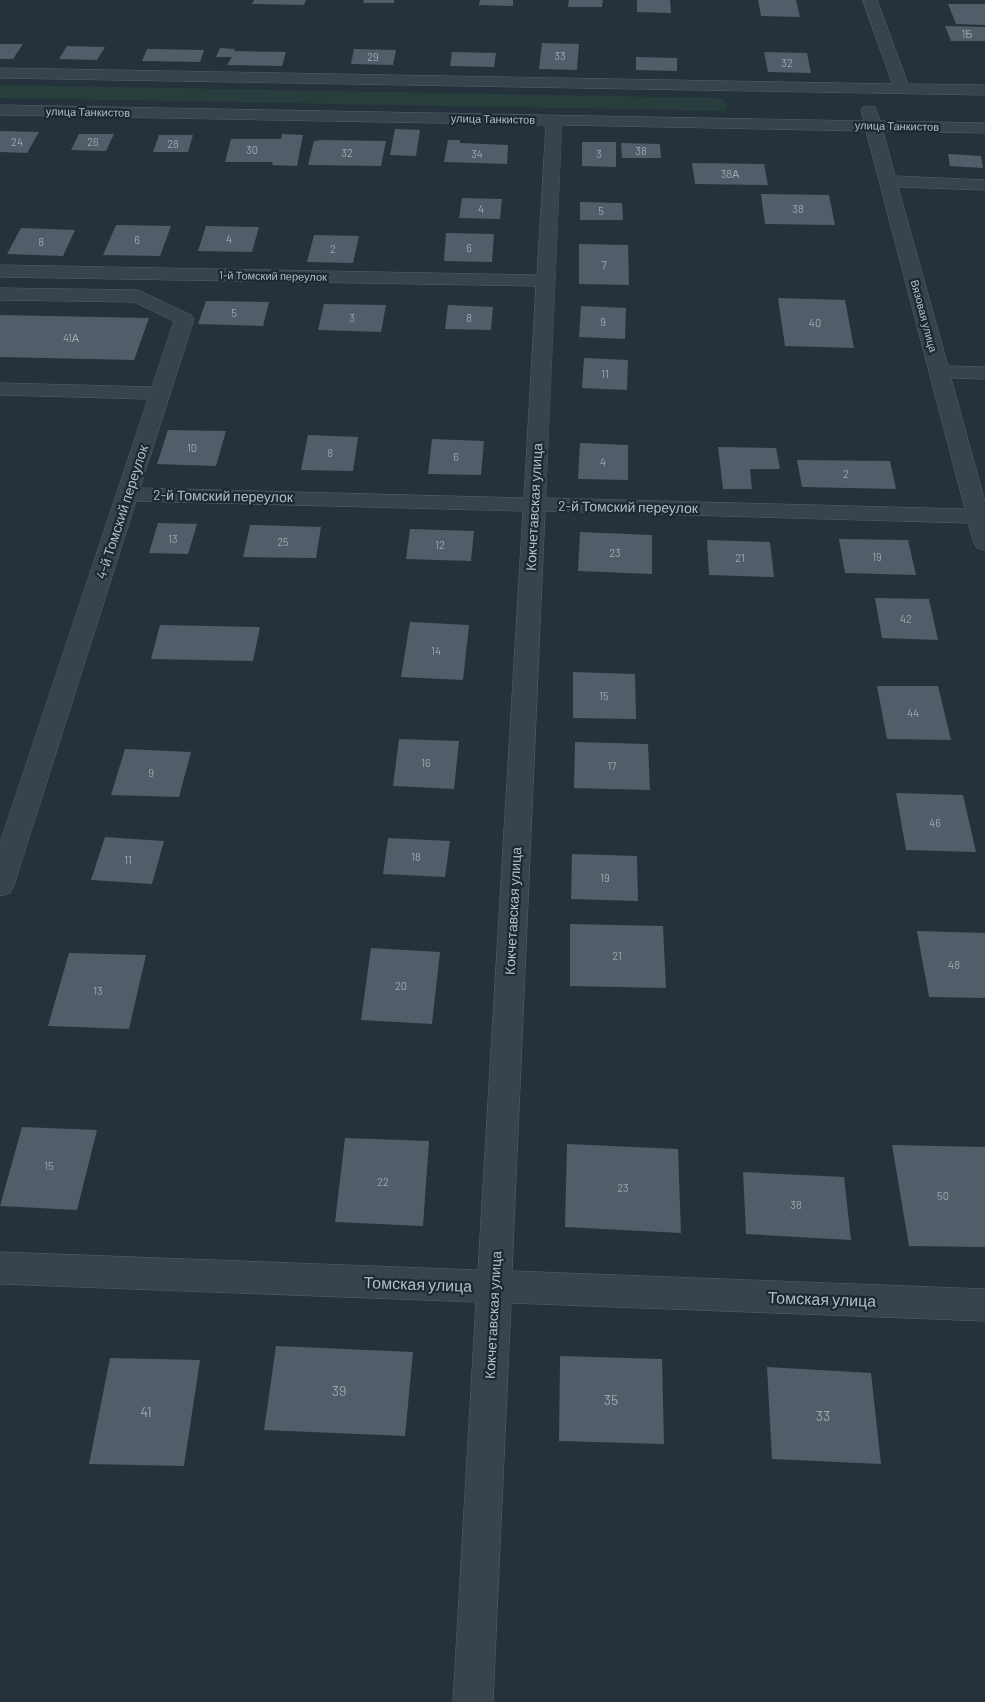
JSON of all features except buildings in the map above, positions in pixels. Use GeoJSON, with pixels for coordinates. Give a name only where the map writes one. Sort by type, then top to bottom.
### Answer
{"type":"FeatureCollection","features":[{"type":"Feature","properties":{"kind":"street"},"geometry":{"type":"LineString","coordinates":[[870,0],[902,89]]}},
{"type":"Feature","properties":{"kind":"street"},"geometry":{"type":"LineString","coordinates":[[0,73],[985,90]]}},
{"type":"Feature","properties":{"kind":"street","name":"Вязовая улица"},"geometry":{"type":"LineString","coordinates":[[863,88],[985,543]]}},
{"type":"Feature","properties":{"kind":"street","name":"улица Танкистов"},"geometry":{"type":"LineString","coordinates":[[0,110],[985,128]]}},
{"type":"Feature","properties":{"kind":"street","name":"Кокчетавская улица"},"geometry":{"type":"LineString","coordinates":[[473,1702],[554,120]]}},
{"type":"Feature","properties":{"kind":"street"},"geometry":{"type":"LineString","coordinates":[[888,181],[985,185]]}},
{"type":"Feature","properties":{"kind":"street","name":"1-й Томский переулок"},"geometry":{"type":"LineString","coordinates":[[0,271],[546,281]]}},
{"type":"Feature","properties":{"kind":"street","name":"4-й Томский переулок"},"geometry":{"type":"LineString","coordinates":[[0,294],[138,296],[184,319],[0,884]]}},
{"type":"Feature","properties":{"kind":"street"},"geometry":{"type":"LineString","coordinates":[[939,372],[985,373]]}},
{"type":"Feature","properties":{"kind":"street"},"geometry":{"type":"LineString","coordinates":[[0,389],[160,393]]}},
{"type":"Feature","properties":{"kind":"street","name":"2-й Томский переулок"},"geometry":{"type":"LineString","coordinates":[[128,494],[978,516]]}},
{"type":"Feature","properties":{"kind":"street","name":"Томская улица"},"geometry":{"type":"LineString","coordinates":[[0,1268],[985,1305]]}},
{"type":"Feature","properties":{"kind":"green space"},"geometry":{"type":"Polygon","coordinates":[[[0,85],[722,98],[728,105],[724,111],[0,98],[0,85]]]}}]}
